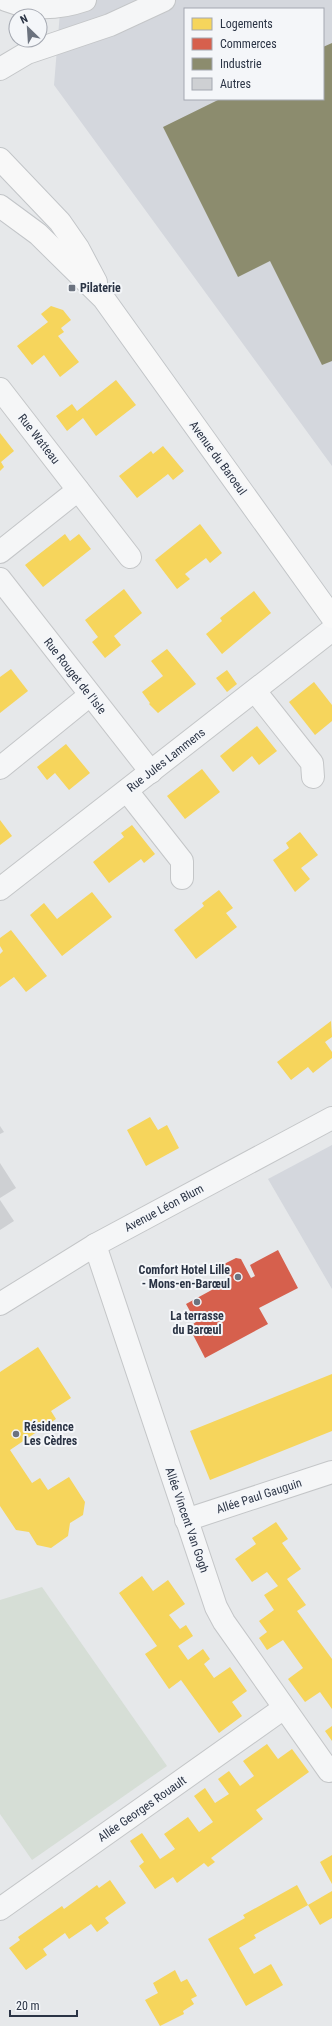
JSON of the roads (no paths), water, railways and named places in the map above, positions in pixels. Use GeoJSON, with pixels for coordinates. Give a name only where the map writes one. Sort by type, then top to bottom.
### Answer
{"type":"FeatureCollection","features":[{"type":"Feature","properties":{"kind":"main road","name":"Avenue du Baroeul"},"geometry":{"type":"LineString","coordinates":[[0,159],[60,222],[81,254],[104,299],[332,617]]}},
{"type":"Feature","properties":{"kind":"main road","name":"Avenue du Baroeul"},"geometry":{"type":"LineString","coordinates":[[0,206],[38,234],[104,299]]}},
{"type":"Feature","properties":{"kind":"street"},"geometry":{"type":"LineString","coordinates":[[6,0],[41,8],[65,5],[85,0]]}},
{"type":"Feature","properties":{"kind":"street"},"geometry":{"type":"LineString","coordinates":[[0,69],[27,53],[110,25],[164,0]]}},
{"type":"Feature","properties":{"kind":"street","name":"Rue Watteau"},"geometry":{"type":"LineString","coordinates":[[0,389],[130,557]]}},
{"type":"Feature","properties":{"kind":"street"},"geometry":{"type":"LineString","coordinates":[[0,552],[78,490]]}},
{"type":"Feature","properties":{"kind":"street","name":"Rue Rouget de l'Isle"},"geometry":{"type":"LineString","coordinates":[[0,579],[151,772]]}},
{"type":"Feature","properties":{"kind":"street","name":"Rue Jules Lammens"},"geometry":{"type":"LineString","coordinates":[[0,889],[332,630]]}},
{"type":"Feature","properties":{"kind":"street"},"geometry":{"type":"LineString","coordinates":[[255,690],[312,763],[312,777]]}},
{"type":"Feature","properties":{"kind":"street"},"geometry":{"type":"LineString","coordinates":[[0,768],[90,695]]}},
{"type":"Feature","properties":{"kind":"street"},"geometry":{"type":"LineString","coordinates":[[127,791],[182,861],[182,878]]}},
{"type":"Feature","properties":{"kind":"street","name":"Avenue Léon Blum"},"geometry":{"type":"LineString","coordinates":[[0,1304],[95,1245],[332,1118]]}},
{"type":"Feature","properties":{"kind":"street","name":"Allée Vincent Van Gogh"},"geometry":{"type":"LineString","coordinates":[[95,1245],[186,1520],[219,1613],[328,1771]]}},
{"type":"Feature","properties":{"kind":"street","name":"Allée Paul Gauguin"},"geometry":{"type":"LineString","coordinates":[[186,1520],[332,1472]]}},
{"type":"Feature","properties":{"kind":"street","name":"Allée Georges Rouault"},"geometry":{"type":"LineString","coordinates":[[0,1910],[284,1708]]}},
{"type":"Feature","properties":{"kind":"place","name":"Pilaterie"},"geometry":{"type":"Point","coordinates":[72,288]}},
{"type":"Feature","properties":{"kind":"place","name":"Comfort Hotel Lille - Mons-en-Barœul"},"geometry":{"type":"Point","coordinates":[238,1277]}},
{"type":"Feature","properties":{"kind":"place","name":"La terrasse du Barœul"},"geometry":{"type":"Point","coordinates":[197,1302]}},
{"type":"Feature","properties":{"kind":"place","name":"Résidence Les Cèdres"},"geometry":{"type":"Point","coordinates":[16,1434]}}]}
